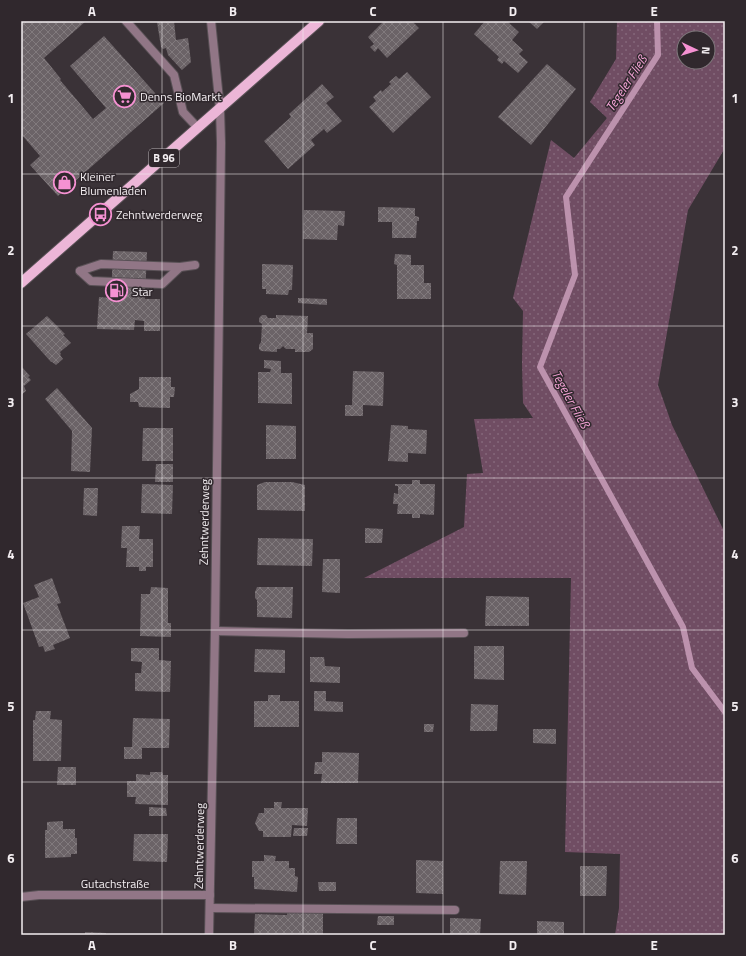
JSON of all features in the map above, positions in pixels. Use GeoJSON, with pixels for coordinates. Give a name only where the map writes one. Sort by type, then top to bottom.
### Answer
{"type":"FeatureCollection","features":[{"type":"Feature","properties":{"kind":"main road","name":"B 96"},"geometry":{"type":"LineString","coordinates":[[21,283],[320,21]]}},
{"type":"Feature","properties":{"kind":"street"},"geometry":{"type":"LineString","coordinates":[[126,21],[174,75],[183,112],[198,128]]}},
{"type":"Feature","properties":{"kind":"street","name":"Zehntwerderweg"},"geometry":{"type":"LineString","coordinates":[[209,935],[215,631],[221,143],[220,109],[211,21]]}},
{"type":"Feature","properties":{"kind":"street"},"geometry":{"type":"LineString","coordinates":[[180,267],[162,284],[91,281],[80,271],[101,264],[180,267],[195,265]]}},
{"type":"Feature","properties":{"kind":"street"},"geometry":{"type":"LineString","coordinates":[[215,631],[348,634],[464,633]]}},
{"type":"Feature","properties":{"kind":"street","name":"Gutachstraße"},"geometry":{"type":"LineString","coordinates":[[21,897],[39,895],[210,895]]}},
{"type":"Feature","properties":{"kind":"street"},"geometry":{"type":"LineString","coordinates":[[210,908],[455,910]]}},
{"type":"Feature","properties":{"kind":"shaded area"},"geometry":{"type":"Polygon","coordinates":[[[617,21],[725,21],[725,148],[688,210],[658,385],[672,425],[725,533],[725,935],[615,935],[619,908],[620,854],[565,852],[571,578],[364,578],[464,527],[467,474],[483,473],[474,419],[533,418],[523,403],[523,311],[513,298],[551,140],[574,158],[607,118],[590,102],[616,59],[617,21]]]}},
{"type":"Feature","properties":{"kind":"building"},"geometry":{"type":"Polygon","coordinates":[[[21,21],[86,21],[44,58],[61,79],[60,80],[93,119],[106,108],[70,66],[104,36],[164,103],[58,196],[30,165],[40,156],[21,134],[21,21]]]}},
{"type":"Feature","properties":{"kind":"building"},"geometry":{"type":"Polygon","coordinates":[[[174,21],[176,40],[188,38],[191,62],[182,70],[168,55],[166,48],[163,49],[161,47],[157,22],[174,21]]]}},
{"type":"Feature","properties":{"kind":"building"},"geometry":{"type":"Polygon","coordinates":[[[384,21],[412,21],[419,28],[387,58],[378,48],[375,52],[370,47],[374,44],[368,37],[384,21]]]}},
{"type":"Feature","properties":{"kind":"building"},"geometry":{"type":"Polygon","coordinates":[[[485,21],[507,21],[519,32],[512,40],[523,50],[519,54],[528,62],[518,73],[504,61],[502,64],[497,60],[499,57],[474,34],[485,21]]]}},
{"type":"Feature","properties":{"kind":"building"},"geometry":{"type":"Polygon","coordinates":[[[528,21],[545,21],[537,29],[528,21]]]}},
{"type":"Feature","properties":{"kind":"building"},"geometry":{"type":"Polygon","coordinates":[[[547,64],[576,89],[531,145],[498,117],[547,64]]]}},
{"type":"Feature","properties":{"kind":"building"},"geometry":{"type":"Polygon","coordinates":[[[407,72],[431,97],[393,133],[369,107],[376,101],[373,97],[381,90],[382,92],[391,84],[389,82],[396,76],[399,79],[407,72]]]}},
{"type":"Feature","properties":{"kind":"building"},"geometry":{"type":"Polygon","coordinates":[[[322,84],[334,97],[326,103],[342,121],[327,133],[324,129],[311,140],[315,145],[288,169],[264,141],[291,117],[289,114],[322,84]]]}},
{"type":"Feature","properties":{"kind":"building"},"geometry":{"type":"Polygon","coordinates":[[[378,207],[415,208],[415,216],[419,217],[419,221],[417,221],[416,238],[392,238],[392,222],[378,222],[378,207]]]}},
{"type":"Feature","properties":{"kind":"building"},"geometry":{"type":"Polygon","coordinates":[[[304,210],[345,211],[344,226],[338,225],[337,240],[303,239],[304,210]]]}},
{"type":"Feature","properties":{"kind":"building"},"geometry":{"type":"Polygon","coordinates":[[[113,251],[147,252],[145,299],[160,299],[160,331],[144,331],[144,321],[135,320],[134,330],[97,329],[99,297],[111,298],[113,251]]]}},
{"type":"Feature","properties":{"kind":"building"},"geometry":{"type":"Polygon","coordinates":[[[395,254],[411,255],[411,265],[424,265],[424,283],[431,283],[431,299],[397,299],[397,265],[394,264],[395,254]]]}},
{"type":"Feature","properties":{"kind":"building"},"geometry":{"type":"Polygon","coordinates":[[[262,264],[293,265],[292,290],[289,290],[288,295],[266,294],[266,289],[262,289],[262,264]]]}},
{"type":"Feature","properties":{"kind":"building"},"geometry":{"type":"Polygon","coordinates":[[[298,298],[327,299],[327,305],[298,303],[298,298]]]}},
{"type":"Feature","properties":{"kind":"building"},"geometry":{"type":"Polygon","coordinates":[[[262,315],[266,315],[268,318],[276,318],[276,315],[308,316],[307,333],[313,333],[313,349],[309,352],[295,352],[295,349],[286,349],[283,346],[280,349],[277,349],[277,352],[261,351],[259,349],[259,345],[261,342],[262,324],[259,322],[259,318],[262,315]]]}},
{"type":"Feature","properties":{"kind":"building"},"geometry":{"type":"Polygon","coordinates":[[[47,316],[65,334],[63,335],[71,343],[60,352],[63,359],[56,365],[51,362],[26,334],[47,316]]]}},
{"type":"Feature","properties":{"kind":"building"},"geometry":{"type":"Polygon","coordinates":[[[264,360],[281,361],[281,373],[292,373],[292,404],[258,403],[258,372],[270,372],[271,369],[264,368],[264,360]]]}},
{"type":"Feature","properties":{"kind":"building"},"geometry":{"type":"Polygon","coordinates":[[[21,366],[30,376],[28,377],[31,380],[24,386],[26,391],[21,395],[21,366]]]}},
{"type":"Feature","properties":{"kind":"building"},"geometry":{"type":"Polygon","coordinates":[[[353,371],[384,372],[383,406],[363,405],[363,416],[345,416],[345,405],[352,405],[353,371]]]}},
{"type":"Feature","properties":{"kind":"building"},"geometry":{"type":"Polygon","coordinates":[[[139,377],[171,377],[171,387],[175,387],[174,397],[170,397],[170,408],[139,407],[138,402],[130,402],[130,394],[139,389],[139,377]]]}},
{"type":"Feature","properties":{"kind":"building"},"geometry":{"type":"Polygon","coordinates":[[[57,388],[92,428],[90,472],[71,471],[72,431],[45,399],[57,388]]]}},
{"type":"Feature","properties":{"kind":"building"},"geometry":{"type":"Polygon","coordinates":[[[266,425],[296,426],[296,459],[266,459],[266,425]]]}},
{"type":"Feature","properties":{"kind":"building"},"geometry":{"type":"Polygon","coordinates":[[[391,425],[408,426],[408,429],[427,430],[426,454],[408,453],[408,462],[388,461],[391,425]]]}},
{"type":"Feature","properties":{"kind":"building"},"geometry":{"type":"Polygon","coordinates":[[[143,428],[173,428],[173,461],[142,461],[143,428]]]}},
{"type":"Feature","properties":{"kind":"building"},"geometry":{"type":"Polygon","coordinates":[[[156,464],[173,464],[173,482],[155,482],[156,464]]]}},
{"type":"Feature","properties":{"kind":"building"},"geometry":{"type":"Polygon","coordinates":[[[412,480],[420,480],[420,484],[435,484],[434,515],[420,514],[420,518],[412,518],[412,514],[397,514],[398,504],[393,504],[394,493],[398,494],[398,486],[395,486],[395,484],[412,484],[412,480]]]}},
{"type":"Feature","properties":{"kind":"building"},"geometry":{"type":"Polygon","coordinates":[[[265,482],[292,482],[305,485],[305,511],[257,510],[257,485],[265,482]]]}},
{"type":"Feature","properties":{"kind":"building"},"geometry":{"type":"Polygon","coordinates":[[[142,484],[173,485],[172,514],[141,513],[142,484]]]}},
{"type":"Feature","properties":{"kind":"building"},"geometry":{"type":"Polygon","coordinates":[[[84,488],[98,488],[97,516],[83,515],[84,488]]]}},
{"type":"Feature","properties":{"kind":"building"},"geometry":{"type":"Polygon","coordinates":[[[122,526],[140,526],[139,539],[153,539],[153,567],[146,567],[146,571],[139,571],[139,567],[126,567],[127,548],[121,548],[122,526]]]}},
{"type":"Feature","properties":{"kind":"building"},"geometry":{"type":"Polygon","coordinates":[[[365,528],[383,529],[382,543],[365,543],[365,528]]]}},
{"type":"Feature","properties":{"kind":"building"},"geometry":{"type":"Polygon","coordinates":[[[258,538],[313,539],[312,566],[257,565],[258,538]]]}},
{"type":"Feature","properties":{"kind":"building"},"geometry":{"type":"Polygon","coordinates":[[[323,559],[340,559],[340,593],[322,592],[323,559]]]}},
{"type":"Feature","properties":{"kind":"building"},"geometry":{"type":"Polygon","coordinates":[[[52,578],[61,603],[57,604],[70,638],[53,645],[55,649],[45,652],[43,646],[39,647],[23,603],[39,597],[34,585],[52,578]]]}},
{"type":"Feature","properties":{"kind":"building"},"geometry":{"type":"Polygon","coordinates":[[[151,587],[168,588],[168,623],[171,623],[171,637],[140,636],[141,594],[150,594],[151,587]]]}},
{"type":"Feature","properties":{"kind":"building"},"geometry":{"type":"Polygon","coordinates":[[[257,587],[293,587],[292,618],[257,617],[257,600],[255,598],[255,592],[257,587]]]}},
{"type":"Feature","properties":{"kind":"building"},"geometry":{"type":"Polygon","coordinates":[[[486,596],[529,597],[529,626],[485,626],[486,596]]]}},
{"type":"Feature","properties":{"kind":"building"},"geometry":{"type":"Polygon","coordinates":[[[474,646],[504,646],[504,680],[474,679],[474,646]]]}},
{"type":"Feature","properties":{"kind":"building"},"geometry":{"type":"Polygon","coordinates":[[[131,648],[159,648],[159,660],[171,661],[170,692],[135,691],[135,673],[141,673],[142,662],[131,661],[131,648]]]}},
{"type":"Feature","properties":{"kind":"building"},"geometry":{"type":"Polygon","coordinates":[[[255,649],[285,650],[285,673],[254,672],[255,649]]]}},
{"type":"Feature","properties":{"kind":"building"},"geometry":{"type":"Polygon","coordinates":[[[310,657],[324,657],[325,666],[340,667],[340,683],[310,682],[310,657]]]}},
{"type":"Feature","properties":{"kind":"building"},"geometry":{"type":"Polygon","coordinates":[[[314,691],[326,691],[326,701],[343,702],[343,712],[314,711],[314,691]]]}},
{"type":"Feature","properties":{"kind":"building"},"geometry":{"type":"Polygon","coordinates":[[[268,695],[280,695],[280,701],[299,701],[299,727],[254,727],[254,701],[268,701],[268,695]]]}},
{"type":"Feature","properties":{"kind":"building"},"geometry":{"type":"Polygon","coordinates":[[[471,704],[498,705],[497,731],[470,731],[471,704]]]}},
{"type":"Feature","properties":{"kind":"building"},"geometry":{"type":"Polygon","coordinates":[[[36,711],[51,711],[50,719],[62,720],[61,761],[33,761],[33,720],[35,720],[36,711]]]}},
{"type":"Feature","properties":{"kind":"building"},"geometry":{"type":"Polygon","coordinates":[[[133,718],[170,719],[169,748],[142,748],[142,759],[124,759],[124,747],[132,747],[133,718]]]}},
{"type":"Feature","properties":{"kind":"building"},"geometry":{"type":"Polygon","coordinates":[[[424,724],[434,724],[433,732],[424,732],[424,724]]]}},
{"type":"Feature","properties":{"kind":"building"},"geometry":{"type":"Polygon","coordinates":[[[533,729],[556,729],[556,744],[533,743],[533,729]]]}},
{"type":"Feature","properties":{"kind":"building"},"geometry":{"type":"Polygon","coordinates":[[[322,752],[359,753],[358,783],[321,783],[322,774],[314,774],[315,762],[322,762],[322,752]]]}},
{"type":"Feature","properties":{"kind":"building"},"geometry":{"type":"Polygon","coordinates":[[[58,767],[76,767],[76,785],[57,785],[58,767]]]}},
{"type":"Feature","properties":{"kind":"building"},"geometry":{"type":"Polygon","coordinates":[[[150,772],[162,772],[163,775],[168,775],[168,805],[135,804],[136,797],[127,797],[127,781],[136,781],[136,774],[150,775],[150,772]]]}},
{"type":"Feature","properties":{"kind":"building"},"geometry":{"type":"Polygon","coordinates":[[[274,802],[282,802],[281,808],[308,808],[307,826],[292,825],[291,837],[263,837],[263,831],[259,831],[255,823],[259,813],[264,813],[264,808],[274,808],[274,802]]]}},
{"type":"Feature","properties":{"kind":"building"},"geometry":{"type":"Polygon","coordinates":[[[149,807],[166,808],[167,816],[149,816],[149,807]]]}},
{"type":"Feature","properties":{"kind":"building"},"geometry":{"type":"Polygon","coordinates":[[[337,818],[357,818],[357,844],[336,844],[337,818]]]}},
{"type":"Feature","properties":{"kind":"building"},"geometry":{"type":"Polygon","coordinates":[[[63,821],[63,829],[75,829],[75,838],[77,838],[77,854],[71,854],[71,857],[45,858],[45,830],[47,830],[47,822],[63,821]]]}},
{"type":"Feature","properties":{"kind":"building"},"geometry":{"type":"Polygon","coordinates":[[[294,828],[308,828],[307,836],[293,836],[294,828]]]}},
{"type":"Feature","properties":{"kind":"building"},"geometry":{"type":"Polygon","coordinates":[[[134,834],[168,834],[167,862],[133,861],[134,834]]]}},
{"type":"Feature","properties":{"kind":"building"},"geometry":{"type":"Polygon","coordinates":[[[264,855],[276,856],[275,861],[289,861],[289,868],[295,868],[295,876],[298,877],[297,892],[254,889],[252,861],[264,861],[264,855]]]}},
{"type":"Feature","properties":{"kind":"building"},"geometry":{"type":"Polygon","coordinates":[[[416,860],[443,861],[443,894],[416,893],[416,860]]]}},
{"type":"Feature","properties":{"kind":"building"},"geometry":{"type":"Polygon","coordinates":[[[500,861],[527,861],[526,895],[499,894],[500,861]]]}},
{"type":"Feature","properties":{"kind":"building"},"geometry":{"type":"Polygon","coordinates":[[[580,866],[607,866],[606,896],[580,896],[580,866]]]}},
{"type":"Feature","properties":{"kind":"building"},"geometry":{"type":"Polygon","coordinates":[[[318,882],[336,882],[336,891],[319,891],[318,882]]]}},
{"type":"Feature","properties":{"kind":"building"},"geometry":{"type":"Polygon","coordinates":[[[287,912],[323,913],[323,934],[254,935],[255,914],[287,915],[287,912]]]}},
{"type":"Feature","properties":{"kind":"building"},"geometry":{"type":"Polygon","coordinates":[[[378,916],[394,916],[394,925],[377,925],[378,916]]]}},
{"type":"Feature","properties":{"kind":"building"},"geometry":{"type":"Polygon","coordinates":[[[450,918],[481,919],[480,935],[450,935],[450,918]]]}},
{"type":"Feature","properties":{"kind":"building"},"geometry":{"type":"Polygon","coordinates":[[[537,921],[564,922],[564,935],[537,935],[537,921]]]}},
{"type":"Feature","properties":{"kind":"building"},"geometry":{"type":"Polygon","coordinates":[[[85,932],[106,933],[106,935],[85,935],[85,932]]]}},
{"type":"Feature","properties":{"kind":"waterway","name":"Tegeler Fließ"},"geometry":{"type":"LineString","coordinates":[[657,21],[658,55],[566,197],[575,275],[540,367],[683,627],[692,668],[725,712]]}},
{"type":"Feature","properties":{"kind":"place","name":"Denns BioMarkt"},"geometry":{"type":"Point","coordinates":[125,96]}},
{"type":"Feature","properties":{"kind":"place","name":"Kleiner Blumenladen"},"geometry":{"type":"Point","coordinates":[64,183]}},
{"type":"Feature","properties":{"kind":"place","name":"Zehntwerderweg"},"geometry":{"type":"Point","coordinates":[100,214]}},
{"type":"Feature","properties":{"kind":"place","name":"Star"},"geometry":{"type":"Point","coordinates":[117,291]}}]}
